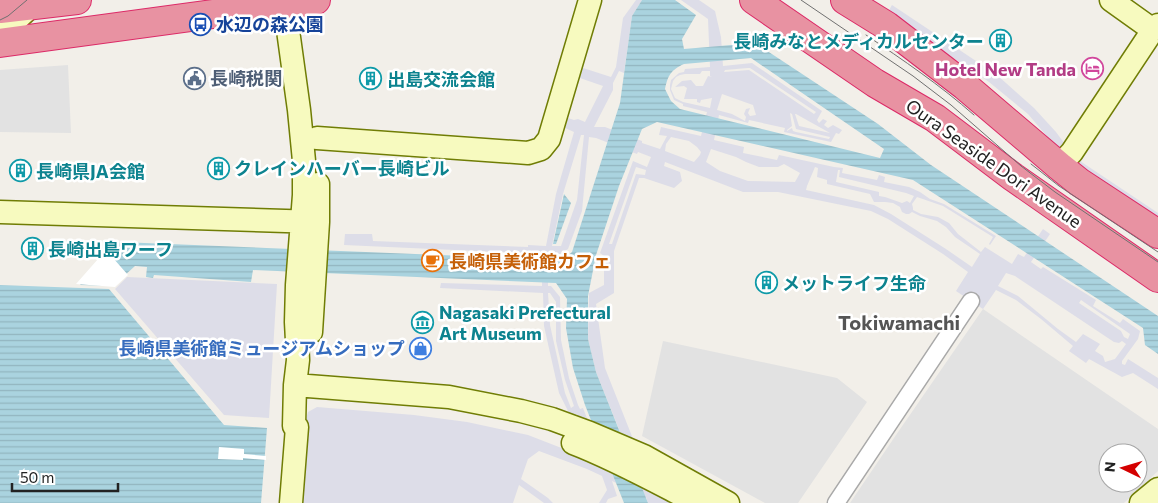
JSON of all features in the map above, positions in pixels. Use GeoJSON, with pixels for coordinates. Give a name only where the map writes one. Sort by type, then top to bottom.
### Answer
{"type":"FeatureCollection","features":[{"type":"Feature","properties":{"kind":"highway"},"geometry":{"type":"LineString","coordinates":[[0,9],[34,3],[77,0]]}},
{"type":"Feature","properties":{"kind":"highway","name":"Oura Seaside Dori Avenue"},"geometry":{"type":"LineString","coordinates":[[754,0],[876,83],[935,118],[1021,182],[1158,278]]}},
{"type":"Feature","properties":{"kind":"highway","name":"Oura Seaside Dori Avenue"},"geometry":{"type":"LineString","coordinates":[[846,0],[887,26],[965,86],[1079,182],[1158,234]]}},
{"type":"Feature","properties":{"kind":"highway"},"geometry":{"type":"LineString","coordinates":[[0,44],[303,1]]}},
{"type":"Feature","properties":{"kind":"street"},"geometry":{"type":"LineString","coordinates":[[317,138],[528,153],[541,149],[549,139],[590,0]]}},
{"type":"Feature","properties":{"kind":"street"},"geometry":{"type":"LineString","coordinates":[[1059,166],[1072,152],[1156,30],[1111,0]]}},
{"type":"Feature","properties":{"kind":"street"},"geometry":{"type":"LineString","coordinates":[[291,503],[297,427],[294,426],[300,393],[296,322],[305,285],[309,222],[319,161],[302,21],[303,1]]}},
{"type":"Feature","properties":{"kind":"street"},"geometry":{"type":"LineString","coordinates":[[303,1],[288,23],[304,161],[304,195],[309,222]]}},
{"type":"Feature","properties":{"kind":"street"},"geometry":{"type":"LineString","coordinates":[[0,35],[34,3]]}},
{"type":"Feature","properties":{"kind":"street"},"geometry":{"type":"LineString","coordinates":[[0,212],[309,222]]}},
{"type":"Feature","properties":{"kind":"street"},"geometry":{"type":"LineString","coordinates":[[836,503],[971,301]]}},
{"type":"Feature","properties":{"kind":"street"},"geometry":{"type":"LineString","coordinates":[[300,393],[329,399],[446,408],[588,441],[728,503]]}},
{"type":"Feature","properties":{"kind":"street"},"geometry":{"type":"LineString","coordinates":[[646,467],[696,503]]}},
{"type":"Feature","properties":{"kind":"street"},"geometry":{"type":"LineString","coordinates":[[1141,503],[1158,488]]}},
{"type":"Feature","properties":{"kind":"shaded area"},"geometry":{"type":"Polygon","coordinates":[[[636,0],[642,0],[632,16],[624,73],[619,71],[613,83],[613,90],[594,127],[605,127],[660,149],[667,136],[659,135],[661,127],[701,136],[707,112],[683,106],[683,104],[674,100],[670,90],[671,80],[679,73],[684,72],[685,69],[710,67],[708,19],[681,0],[699,0],[715,11],[721,37],[723,66],[752,63],[822,111],[817,120],[819,123],[823,119],[827,121],[824,125],[828,128],[833,125],[842,130],[839,134],[836,133],[831,142],[784,132],[785,128],[749,120],[748,123],[719,115],[714,140],[744,147],[743,153],[777,160],[779,155],[843,168],[842,173],[877,180],[879,175],[885,177],[884,182],[909,187],[920,192],[930,199],[944,204],[996,236],[990,245],[993,237],[943,206],[917,197],[912,204],[913,210],[921,214],[938,217],[949,223],[958,234],[981,252],[985,247],[1012,264],[1018,254],[1024,257],[1043,229],[1050,234],[1031,262],[1041,269],[1043,267],[1096,300],[1093,306],[1120,323],[1123,319],[1140,331],[1138,339],[1122,361],[1122,364],[1125,365],[1128,359],[1158,378],[1158,389],[1133,373],[1122,377],[1089,359],[1086,363],[1069,351],[1073,346],[1041,319],[1016,300],[996,290],[983,309],[956,291],[968,272],[888,219],[871,211],[778,192],[743,192],[665,162],[664,166],[680,172],[682,181],[674,188],[639,178],[614,251],[614,293],[596,304],[605,368],[654,492],[675,503],[648,503],[646,497],[612,481],[617,496],[608,499],[606,503],[599,503],[607,490],[602,476],[539,451],[528,459],[521,479],[553,503],[544,503],[519,485],[513,503],[298,503],[305,422],[308,412],[317,407],[414,415],[467,422],[528,435],[595,461],[577,414],[571,415],[569,413],[559,393],[544,326],[543,293],[440,288],[441,283],[542,286],[542,269],[545,254],[344,245],[345,234],[372,234],[373,241],[528,247],[528,245],[546,246],[556,194],[574,132],[565,128],[568,118],[585,122],[603,86],[577,77],[580,67],[611,77],[616,67],[623,18],[636,0]],[[750,68],[725,70],[724,72],[749,70],[814,114],[816,112],[750,68]],[[702,71],[700,74],[685,74],[676,77],[673,81],[671,89],[675,98],[683,102],[710,108],[712,98],[701,100],[700,103],[697,102],[697,99],[684,99],[687,88],[684,86],[675,87],[682,81],[691,80],[696,86],[703,86],[708,76],[712,77],[710,76],[710,71],[702,71]],[[722,94],[717,110],[732,114],[745,121],[746,117],[744,114],[746,109],[750,108],[748,113],[750,116],[756,115],[753,105],[722,94]],[[790,113],[792,126],[787,131],[792,128],[796,132],[829,139],[830,137],[796,129],[792,114],[790,113]],[[796,114],[799,126],[830,133],[796,114]],[[581,135],[563,194],[552,246],[561,246],[577,200],[584,135],[581,135]],[[589,137],[582,211],[568,249],[560,254],[551,254],[548,269],[548,286],[551,286],[560,297],[561,340],[569,378],[578,405],[580,409],[583,408],[606,467],[641,484],[596,372],[588,339],[589,293],[604,285],[604,256],[600,253],[633,161],[647,167],[651,157],[589,137]],[[671,137],[666,144],[665,151],[694,162],[701,152],[697,147],[689,141],[671,137]],[[711,149],[706,162],[720,171],[748,181],[795,182],[800,173],[784,164],[778,167],[759,167],[711,149]],[[636,167],[609,244],[612,244],[636,174],[645,175],[646,170],[636,167]],[[815,167],[806,190],[874,205],[972,267],[980,254],[955,237],[937,221],[912,212],[906,214],[893,203],[874,202],[870,194],[827,184],[827,180],[817,177],[818,168],[815,167]],[[838,170],[836,182],[879,192],[879,196],[902,203],[907,201],[910,203],[914,196],[839,177],[840,170],[838,170]],[[1006,273],[998,286],[1018,296],[1076,342],[1083,334],[1100,344],[1095,351],[1103,356],[1105,362],[1115,359],[1126,344],[1122,341],[1119,343],[1114,342],[1015,276],[1006,273]],[[548,293],[550,325],[565,393],[571,408],[574,406],[565,380],[556,341],[556,302],[548,293]],[[1081,300],[1079,303],[1121,331],[1124,337],[1128,339],[1130,334],[1081,300]]]}},
{"type":"Feature","properties":{"kind":"shaded area"},"geometry":{"type":"Polygon","coordinates":[[[892,5],[997,75],[1034,108],[1067,147],[1063,149],[1056,147],[1028,114],[989,82],[889,15],[888,12],[892,5]]]}},
{"type":"Feature","properties":{"kind":"shaded area"},"geometry":{"type":"Polygon","coordinates":[[[68,65],[71,133],[0,132],[0,70],[68,65]]]}},
{"type":"Feature","properties":{"kind":"shaded area"},"geometry":{"type":"Polygon","coordinates":[[[1077,157],[1083,163],[1158,213],[1158,221],[1075,165],[1077,157]]]}},
{"type":"Feature","properties":{"kind":"shaded area"},"geometry":{"type":"Polygon","coordinates":[[[127,277],[277,284],[269,418],[224,415],[115,289],[127,277]]]}},
{"type":"Feature","properties":{"kind":"shaded area"},"geometry":{"type":"Polygon","coordinates":[[[983,309],[1158,429],[1158,471],[1148,480],[1148,443],[1098,443],[1098,493],[1135,493],[1124,503],[850,503],[983,309]]]}},
{"type":"Feature","properties":{"kind":"shaded area"},"geometry":{"type":"Polygon","coordinates":[[[663,341],[837,378],[867,402],[798,503],[765,503],[642,436],[663,341]]]}},
{"type":"Feature","properties":{"kind":"water"},"geometry":{"type":"Polygon","coordinates":[[[642,0],[675,0],[696,15],[682,39],[684,49],[755,43],[878,124],[931,165],[1158,316],[1158,354],[1145,345],[1143,328],[913,180],[657,122],[642,129],[619,186],[596,255],[588,296],[588,339],[596,372],[648,503],[624,503],[585,405],[573,368],[566,328],[567,299],[556,283],[253,270],[251,282],[154,275],[153,278],[146,277],[147,267],[135,266],[113,286],[80,285],[120,242],[563,260],[572,252],[620,103],[632,16],[642,0]],[[751,58],[684,64],[676,68],[667,80],[665,89],[671,101],[680,109],[880,158],[884,149],[751,58]]]}},
{"type":"Feature","properties":{"kind":"water"},"geometry":{"type":"Polygon","coordinates":[[[564,194],[571,203],[556,244],[553,244],[564,194]]]}},
{"type":"Feature","properties":{"kind":"water"},"geometry":{"type":"Polygon","coordinates":[[[0,285],[109,289],[224,425],[267,428],[261,503],[0,503],[0,285]]]}},
{"type":"Feature","properties":{"kind":"pier"},"geometry":{"type":"Polygon","coordinates":[[[106,250],[128,275],[115,287],[76,284],[106,250]]]}},
{"type":"Feature","properties":{"kind":"pier"},"geometry":{"type":"Polygon","coordinates":[[[219,447],[244,449],[244,454],[266,456],[266,460],[243,458],[243,460],[218,459],[219,447]]]}},
{"type":"Feature","properties":{"kind":"tram line"},"geometry":{"type":"LineString","coordinates":[[0,20],[8,16],[27,0]]}},
{"type":"Feature","properties":{"kind":"tram line"},"geometry":{"type":"LineString","coordinates":[[801,0],[913,76],[951,105],[1021,166],[1055,192],[1158,262]]}},
{"type":"Feature","properties":{"kind":"tram line"},"geometry":{"type":"LineString","coordinates":[[866,35],[935,83],[974,115]]}},
{"type":"Feature","properties":{"kind":"tram line"},"geometry":{"type":"LineString","coordinates":[[1031,164],[1059,186],[1158,252]]}},
{"type":"Feature","properties":{"kind":"place","name":"水辺の森公園"},"geometry":{"type":"Point","coordinates":[200,24]}},
{"type":"Feature","properties":{"kind":"place","name":"長崎みなとメディカルセンター"},"geometry":{"type":"Point","coordinates":[1000,41]}},
{"type":"Feature","properties":{"kind":"place","name":"Hotel New Tanda"},"geometry":{"type":"Point","coordinates":[1092,69]}},
{"type":"Feature","properties":{"kind":"place","name":"長崎税関"},"geometry":{"type":"Point","coordinates":[194,78]}},
{"type":"Feature","properties":{"kind":"place","name":"出島交流会館"},"geometry":{"type":"Point","coordinates":[371,79]}},
{"type":"Feature","properties":{"kind":"place","name":"クレインハーバー長崎ビル"},"geometry":{"type":"Point","coordinates":[218,168]}},
{"type":"Feature","properties":{"kind":"place","name":"長崎県JA会館"},"geometry":{"type":"Point","coordinates":[20,171]}},
{"type":"Feature","properties":{"kind":"place","name":"長崎出島ワーフ"},"geometry":{"type":"Point","coordinates":[32,249]}},
{"type":"Feature","properties":{"kind":"place","name":"長崎県美術館カフェ"},"geometry":{"type":"Point","coordinates":[433,261]}},
{"type":"Feature","properties":{"kind":"place","name":"メットライフ生命"},"geometry":{"type":"Point","coordinates":[766,283]}},
{"type":"Feature","properties":{"kind":"place","name":"Nagasaki Prefectural Art Museum"},"geometry":{"type":"Point","coordinates":[423,322]}},
{"type":"Feature","properties":{"kind":"place","name":"長崎県美術館ミュージアムショップ"},"geometry":{"type":"Point","coordinates":[421,348]}},
{"type":"Feature","properties":{"kind":"district","name":"Tokiwamachi"},"geometry":{"type":"Point","coordinates":[899,322]}}]}
